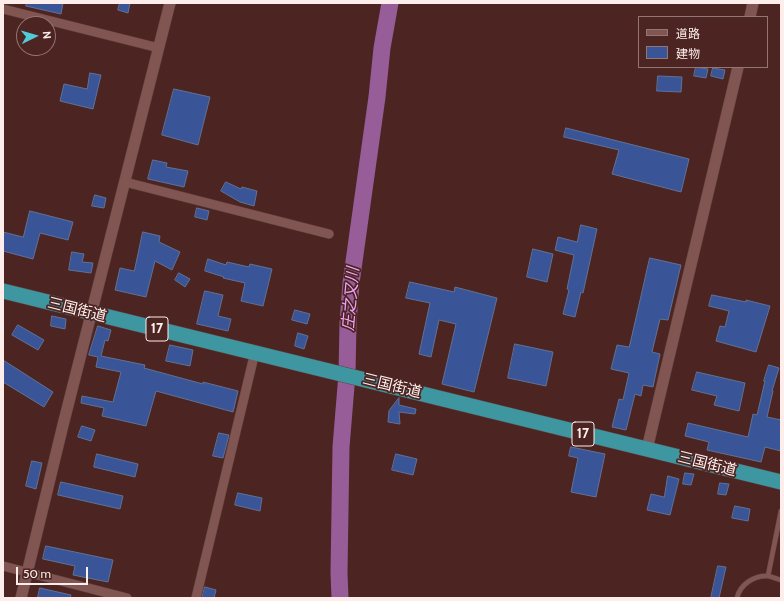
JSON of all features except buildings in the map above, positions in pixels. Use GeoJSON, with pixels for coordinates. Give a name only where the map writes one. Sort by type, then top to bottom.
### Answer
{"type":"FeatureCollection","features":[{"type":"Feature","properties":{"kind":"highway","name":"三国街道"},"geometry":{"type":"LineString","coordinates":[[3,291],[781,482]]}},
{"type":"Feature","properties":{"kind":"street"},"geometry":{"type":"LineString","coordinates":[[21,598],[26,573],[170,3]]}},
{"type":"Feature","properties":{"kind":"street"},"geometry":{"type":"LineString","coordinates":[[750,16],[753,3]]}},
{"type":"Feature","properties":{"kind":"street"},"geometry":{"type":"LineString","coordinates":[[3,9],[159,48]]}},
{"type":"Feature","properties":{"kind":"street"},"geometry":{"type":"LineString","coordinates":[[647,449],[738,68]]}},
{"type":"Feature","properties":{"kind":"street"},"geometry":{"type":"LineString","coordinates":[[125,182],[329,234]]}},
{"type":"Feature","properties":{"kind":"street"},"geometry":{"type":"LineString","coordinates":[[196,598],[255,352]]}},
{"type":"Feature","properties":{"kind":"street"},"geometry":{"type":"LineString","coordinates":[[3,566],[128,598]]}},
{"type":"Feature","properties":{"kind":"lane"},"geometry":{"type":"LineString","coordinates":[[768,576],[781,511]]}},
{"type":"Feature","properties":{"kind":"lane"},"geometry":{"type":"LineString","coordinates":[[737,598],[745,583],[768,576],[781,580]]}},
{"type":"Feature","properties":{"kind":"waterway","name":"庄之又川"},"geometry":{"type":"LineString","coordinates":[[340,598],[341,447],[347,374],[348,323],[351,283],[377,97],[382,48],[390,3]]}}]}
